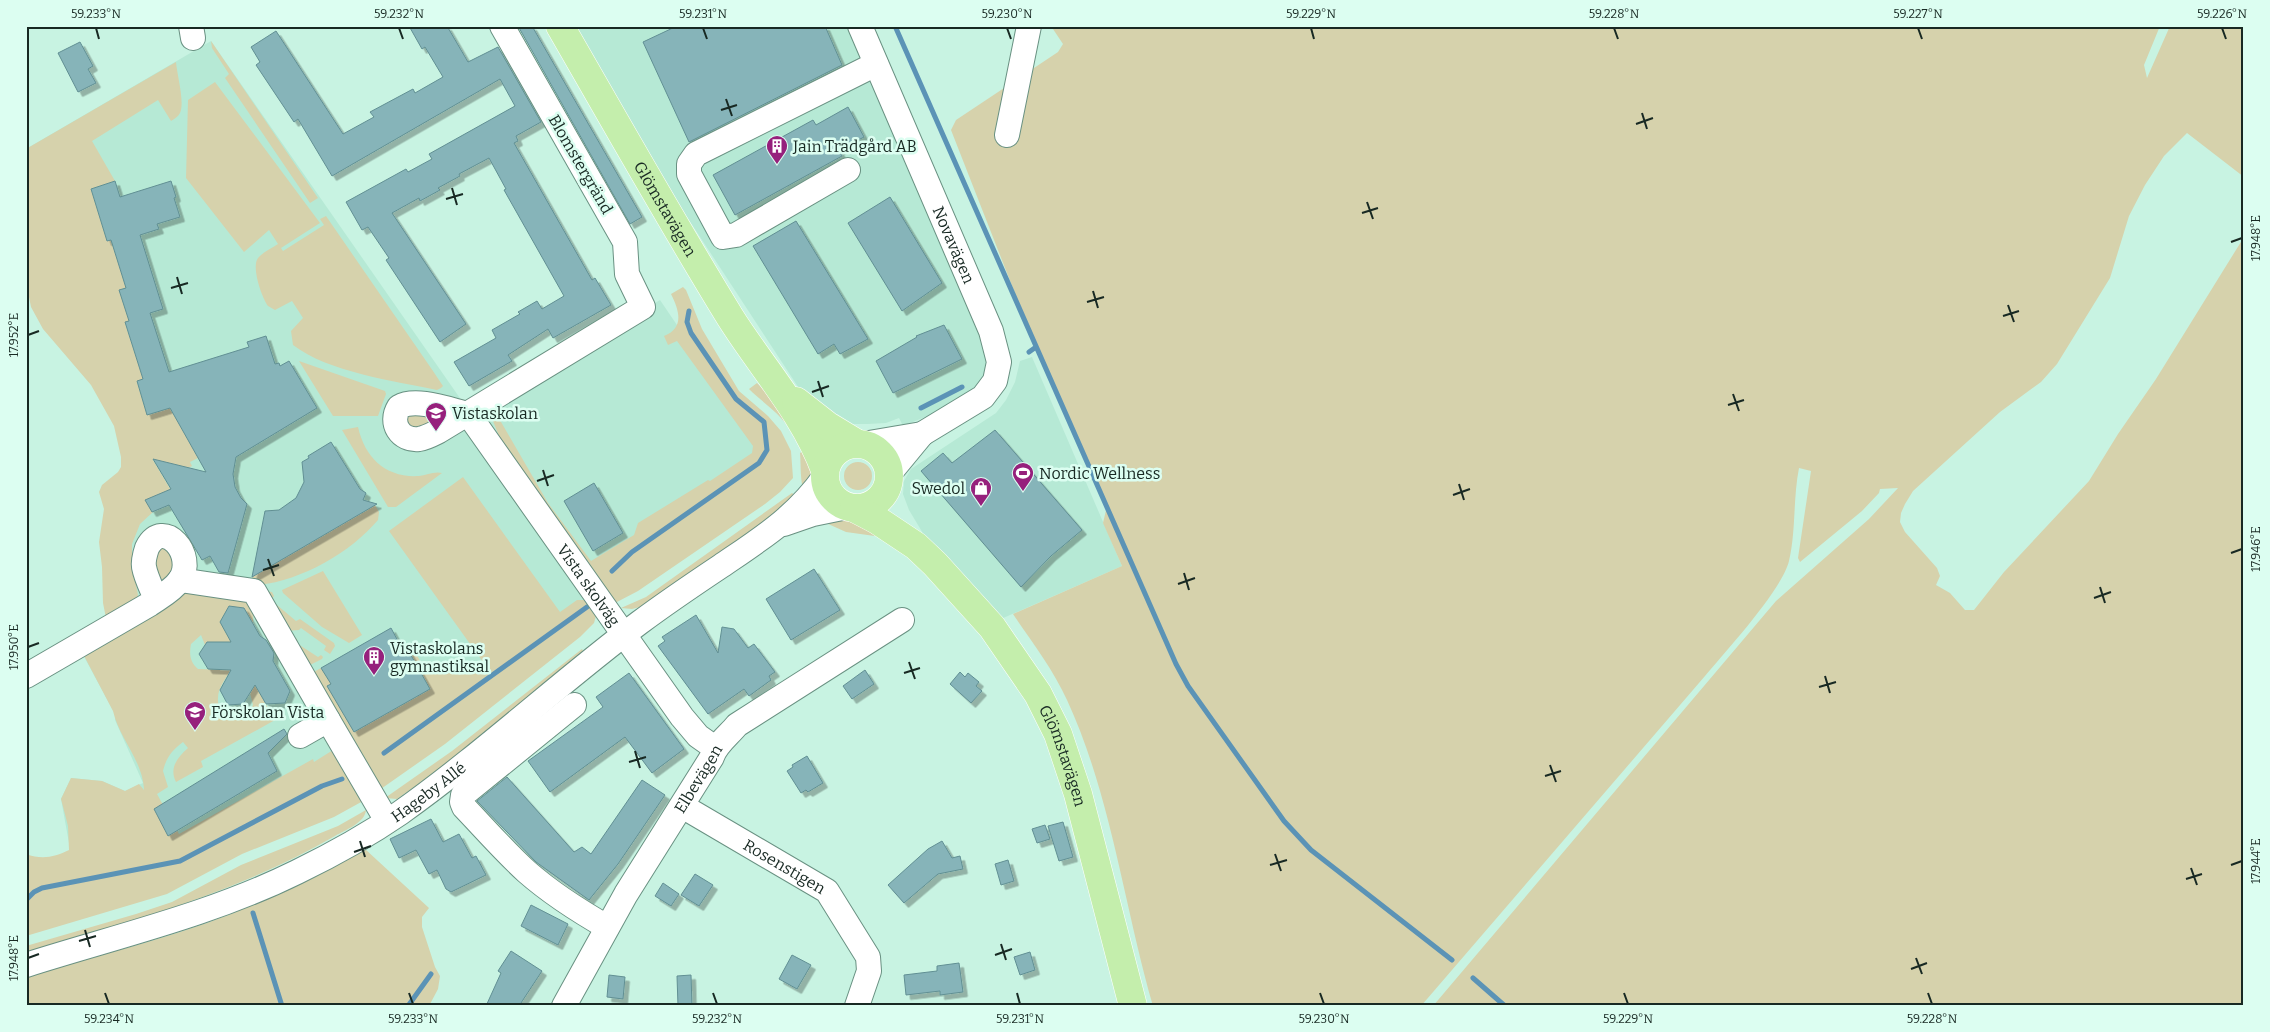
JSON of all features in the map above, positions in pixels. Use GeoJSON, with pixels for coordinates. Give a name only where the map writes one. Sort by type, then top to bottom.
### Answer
{"type":"FeatureCollection","features":[{"type":"Feature","properties":{"kind":"main road","name":"Glömstavägen"},"geometry":{"type":"LineString","coordinates":[[560,26],[701,270],[742,336],[779,387],[812,438],[825,473],[830,495],[850,508],[877,520],[916,546]]}},
{"type":"Feature","properties":{"kind":"main road","name":"Glömstavägen"},"geometry":{"type":"LineString","coordinates":[[779,387],[828,426],[859,444],[876,449],[881,454],[886,460],[888,481],[896,516],[916,546],[964,594],[992,627],[1027,675],[1058,734],[1078,794],[1133,1006]]}},
{"type":"Feature","properties":{"kind":"main road"},"geometry":{"type":"LineString","coordinates":[[825,473],[834,453],[844,446],[859,444]]}},
{"type":"Feature","properties":{"kind":"main road"},"geometry":{"type":"LineString","coordinates":[[850,508],[874,504],[888,481]]}},
{"type":"Feature","properties":{"kind":"street","name":"Blomstergränd"},"geometry":{"type":"LineString","coordinates":[[502,26],[625,242],[627,274],[643,307]]}},
{"type":"Feature","properties":{"kind":"street","name":"Novavägen"},"geometry":{"type":"LineString","coordinates":[[859,444],[922,434],[983,397],[995,381],[999,362],[991,331],[860,26]]}},
{"type":"Feature","properties":{"kind":"street"},"geometry":{"type":"LineString","coordinates":[[1007,134],[1029,26]]}},
{"type":"Feature","properties":{"kind":"street"},"geometry":{"type":"LineString","coordinates":[[848,170],[736,235],[723,237],[688,174],[689,164],[696,154],[876,64]]}},
{"type":"Feature","properties":{"kind":"street","name":"Vista skolväg"},"geometry":{"type":"LineString","coordinates":[[643,307],[468,414],[682,717],[698,736],[715,748]]}},
{"type":"Feature","properties":{"kind":"street","name":"Novavägen"},"geometry":{"type":"LineString","coordinates":[[888,481],[922,434]]}},
{"type":"Feature","properties":{"kind":"street","name":"Hageby Allé"},"geometry":{"type":"LineString","coordinates":[[26,965],[196,915],[268,886],[387,821],[448,776],[625,634],[671,600],[780,526],[815,490],[825,473]]}},
{"type":"Feature","properties":{"kind":"street","name":"Hageby Allé"},"geometry":{"type":"LineString","coordinates":[[780,526],[813,514],[850,508]]}},
{"type":"Feature","properties":{"kind":"street"},"geometry":{"type":"LineString","coordinates":[[26,676],[156,600],[173,588],[180,580],[184,562],[178,544],[169,537],[159,537],[154,540],[146,551],[144,567],[156,600]]}},
{"type":"Feature","properties":{"kind":"street"},"geometry":{"type":"LineString","coordinates":[[180,580],[254,591],[387,821]]}},
{"type":"Feature","properties":{"kind":"street","name":"Elbevägen"},"geometry":{"type":"LineString","coordinates":[[564,1006],[607,927],[682,806],[715,748],[723,742],[737,725],[902,620]]}},
{"type":"Feature","properties":{"kind":"street"},"geometry":{"type":"LineString","coordinates":[[574,705],[463,795],[462,802],[464,808],[528,873],[579,911],[607,927]]}},
{"type":"Feature","properties":{"kind":"street"},"geometry":{"type":"LineString","coordinates":[[300,736],[328,720]]}},
{"type":"Feature","properties":{"kind":"street","name":"Rosenstigen"},"geometry":{"type":"LineString","coordinates":[[682,806],[827,892],[868,957],[869,971],[857,1006]]}},
{"type":"Feature","properties":{"kind":"shaded area"},"geometry":{"type":"Polygon","coordinates":[[[573,26],[847,26],[987,348],[986,370],[983,380],[970,394],[937,412],[903,426],[899,418],[886,423],[853,424],[837,414],[830,418],[808,402],[685,214],[573,26]]]}},
{"type":"Feature","properties":{"kind":"shaded area"},"geometry":{"type":"Polygon","coordinates":[[[1051,26],[2160,26],[2144,65],[2147,78],[2170,26],[2244,26],[2244,177],[2187,133],[2164,156],[2145,185],[2129,216],[2110,278],[2057,364],[2041,382],[2000,412],[1913,491],[1901,513],[1900,522],[1905,532],[1937,568],[1940,576],[1936,585],[1950,593],[1965,610],[1974,610],[2004,572],[2089,481],[2118,434],[2156,379],[2244,237],[2244,1006],[1433,1006],[1776,601],[1869,519],[1898,488],[1880,489],[1879,493],[1862,511],[1800,562],[1798,558],[1811,471],[1799,468],[1793,538],[1789,561],[1776,588],[1765,604],[1726,652],[1421,1006],[1153,1006],[1106,812],[1082,736],[1055,677],[1013,614],[1122,566],[1103,523],[1107,506],[1036,347],[951,130],[956,120],[1058,52],[1063,44],[1051,26]]]}},
{"type":"Feature","properties":{"kind":"shaded area","name":"Vistaskolan"},"geometry":{"type":"Polygon","coordinates":[[[211,41],[471,414],[660,300],[769,461],[573,608],[190,854],[69,867],[69,843],[61,799],[71,778],[102,781],[125,791],[143,783],[115,720],[115,714],[74,638],[116,610],[135,468],[26,149],[211,41]]]}},
{"type":"Feature","properties":{"kind":"shaded area"},"geometry":{"type":"Polygon","coordinates":[[[211,41],[318,198],[310,203],[225,78],[229,74],[212,48],[211,41]]]}},
{"type":"Feature","properties":{"kind":"shaded area"},"geometry":{"type":"Polygon","coordinates":[[[176,62],[182,102],[180,113],[177,117],[171,121],[158,100],[92,141],[115,181],[91,189],[107,241],[111,240],[126,288],[119,290],[129,321],[125,323],[143,379],[137,382],[147,415],[170,408],[198,458],[190,462],[192,466],[184,470],[153,460],[172,492],[146,500],[153,512],[140,524],[132,544],[132,563],[138,595],[136,599],[107,623],[103,603],[99,542],[104,509],[99,492],[102,485],[118,472],[121,467],[121,457],[114,426],[91,385],[43,329],[31,307],[28,292],[29,243],[26,230],[26,149],[176,62]]]}},
{"type":"Feature","properties":{"kind":"shaded area"},"geometry":{"type":"Polygon","coordinates":[[[215,82],[320,223],[281,248],[283,251],[324,225],[320,219],[326,216],[433,371],[443,386],[441,388],[437,390],[343,369],[307,354],[293,345],[291,331],[303,318],[292,301],[275,310],[268,306],[260,290],[257,275],[256,262],[258,258],[278,244],[269,230],[244,252],[186,178],[188,100],[215,82]]]}},
{"type":"Feature","properties":{"kind":"shaded area"},"geometry":{"type":"Polygon","coordinates":[[[683,287],[702,329],[739,391],[768,416],[781,431],[791,451],[793,478],[765,504],[638,591],[615,603],[501,441],[493,421],[497,415],[548,503],[591,561],[634,535],[638,523],[708,480],[710,481],[752,453],[753,446],[677,341],[668,345],[664,336],[671,333],[678,323],[678,312],[671,294],[683,287]]]}},
{"type":"Feature","properties":{"kind":"shaded area"},"geometry":{"type":"Polygon","coordinates":[[[1032,357],[1122,566],[1001,619],[924,535],[909,510],[903,494],[904,481],[911,469],[996,413],[1006,400],[1015,382],[1020,361],[1032,357]]]}},
{"type":"Feature","properties":{"kind":"shaded area"},"geometry":{"type":"Polygon","coordinates":[[[299,361],[385,391],[386,394],[378,416],[333,416],[299,361]]]}},
{"type":"Feature","properties":{"kind":"shaded area"},"geometry":{"type":"Polygon","coordinates":[[[757,383],[775,401],[799,441],[795,440],[781,418],[749,389],[757,383]]]}},
{"type":"Feature","properties":{"kind":"shaded area"},"geometry":{"type":"Polygon","coordinates":[[[411,413],[439,418],[421,429],[408,425],[407,419],[411,413]]]}},
{"type":"Feature","properties":{"kind":"shaded area"},"geometry":{"type":"Polygon","coordinates":[[[358,427],[361,438],[372,457],[387,470],[407,476],[442,473],[396,507],[388,507],[342,430],[358,427]]]}},
{"type":"Feature","properties":{"kind":"shaded area"},"geometry":{"type":"Polygon","coordinates":[[[808,448],[813,472],[804,490],[801,478],[800,453],[808,448]]]}},
{"type":"Feature","properties":{"kind":"shaded area"},"geometry":{"type":"Polygon","coordinates":[[[858,462],[868,466],[872,476],[868,486],[858,490],[848,486],[844,476],[848,466],[858,462]]]}},
{"type":"Feature","properties":{"kind":"shaded area"},"geometry":{"type":"Polygon","coordinates":[[[463,477],[560,612],[577,600],[585,600],[596,616],[594,623],[580,637],[445,744],[378,791],[310,674],[321,668],[331,684],[327,686],[354,732],[430,689],[406,647],[411,645],[427,673],[445,672],[462,665],[470,668],[483,662],[389,531],[463,477]]]}},
{"type":"Feature","properties":{"kind":"shaded area"},"geometry":{"type":"Polygon","coordinates":[[[792,493],[797,497],[786,508],[644,606],[632,609],[621,608],[646,597],[792,493]]]}},
{"type":"Feature","properties":{"kind":"shaded area"},"geometry":{"type":"Polygon","coordinates":[[[375,505],[379,512],[378,520],[354,543],[324,563],[308,571],[275,582],[259,585],[252,577],[375,505]]]}},
{"type":"Feature","properties":{"kind":"shaded area"},"geometry":{"type":"Polygon","coordinates":[[[840,516],[889,538],[846,532],[826,523],[840,516]]]}},
{"type":"Feature","properties":{"kind":"shaded area"},"geometry":{"type":"Polygon","coordinates":[[[160,547],[170,550],[174,570],[165,581],[156,576],[155,551],[160,547]]]}},
{"type":"Feature","properties":{"kind":"shaded area"},"geometry":{"type":"Polygon","coordinates":[[[323,571],[362,635],[349,643],[322,627],[283,593],[282,590],[323,571]]]}},
{"type":"Feature","properties":{"kind":"shaded area"},"geometry":{"type":"Polygon","coordinates":[[[185,587],[254,597],[253,625],[229,606],[220,622],[231,642],[207,642],[205,645],[201,635],[191,644],[191,658],[193,664],[198,669],[231,670],[218,694],[219,705],[226,714],[238,716],[249,710],[253,705],[250,693],[255,685],[275,720],[201,761],[203,767],[176,782],[173,772],[175,764],[188,748],[183,742],[173,751],[163,771],[168,787],[157,794],[179,834],[313,759],[314,762],[333,750],[363,801],[334,817],[242,854],[167,894],[26,936],[26,854],[48,857],[69,850],[68,826],[61,799],[71,778],[102,781],[125,791],[139,784],[144,790],[140,769],[120,731],[113,711],[81,650],[185,587]]]}},
{"type":"Feature","properties":{"kind":"shaded area"},"geometry":{"type":"Polygon","coordinates":[[[265,591],[272,592],[274,596],[271,600],[296,621],[300,619],[334,643],[335,646],[330,654],[324,650],[326,646],[301,628],[299,630],[285,631],[265,591]]]}},
{"type":"Feature","properties":{"kind":"shaded area"},"geometry":{"type":"Polygon","coordinates":[[[294,637],[297,639],[298,644],[318,657],[321,655],[322,659],[306,667],[294,637]]]}},
{"type":"Feature","properties":{"kind":"shaded area"},"geometry":{"type":"Polygon","coordinates":[[[582,649],[584,653],[443,767],[397,799],[385,798],[452,751],[582,649]]]}},
{"type":"Feature","properties":{"kind":"shaded area"},"geometry":{"type":"Polygon","coordinates":[[[366,810],[362,819],[354,826],[299,856],[223,889],[145,917],[26,953],[26,946],[172,902],[241,865],[338,826],[366,810]]]}},
{"type":"Feature","properties":{"kind":"shaded area"},"geometry":{"type":"Polygon","coordinates":[[[365,849],[429,908],[422,917],[422,927],[435,967],[440,976],[438,989],[429,1006],[26,1006],[26,976],[155,940],[231,914],[282,892],[365,849]]]}},
{"type":"Feature","properties":{"kind":"building"},"geometry":{"type":"Polygon","coordinates":[[[409,26],[447,26],[468,62],[498,47],[541,122],[516,136],[518,141],[514,143],[592,280],[595,278],[611,305],[553,338],[548,329],[508,355],[512,361],[469,386],[454,362],[496,338],[492,330],[520,314],[518,312],[537,301],[542,309],[564,296],[504,190],[506,189],[489,158],[459,174],[460,176],[438,188],[440,190],[420,201],[419,198],[392,213],[466,324],[440,342],[386,260],[389,258],[368,227],[362,230],[346,202],[406,169],[408,172],[432,159],[429,154],[515,106],[500,79],[332,176],[298,119],[294,122],[256,65],[260,62],[251,47],[276,31],[343,134],[374,117],[370,112],[413,89],[415,93],[443,77],[425,47],[422,49],[409,26]]]}},
{"type":"Feature","properties":{"kind":"building"},"geometry":{"type":"Polygon","coordinates":[[[518,26],[532,26],[642,217],[630,224],[518,26]]]}},
{"type":"Feature","properties":{"kind":"building"},"geometry":{"type":"Polygon","coordinates":[[[677,26],[825,26],[842,65],[689,142],[643,42],[677,26]]]}},
{"type":"Feature","properties":{"kind":"building"},"geometry":{"type":"Polygon","coordinates":[[[80,42],[93,66],[88,69],[96,83],[78,92],[58,53],[80,42]]]}},
{"type":"Feature","properties":{"kind":"building","name":"Jain Trädgård AB"},"geometry":{"type":"Polygon","coordinates":[[[848,107],[864,137],[839,150],[842,156],[735,215],[713,175],[813,120],[816,125],[848,107]]]}},
{"type":"Feature","properties":{"kind":"building"},"geometry":{"type":"Polygon","coordinates":[[[115,181],[120,197],[171,181],[176,197],[174,198],[180,217],[157,224],[159,229],[140,235],[163,309],[150,313],[169,372],[249,347],[247,342],[266,336],[275,364],[279,363],[280,366],[289,361],[317,408],[236,457],[233,474],[235,487],[247,504],[228,573],[219,572],[210,556],[202,560],[169,505],[152,512],[145,500],[171,489],[153,459],[206,472],[170,408],[147,415],[137,381],[143,379],[125,322],[129,321],[119,290],[126,288],[111,240],[107,241],[91,189],[115,181]]]}},
{"type":"Feature","properties":{"kind":"building"},"geometry":{"type":"Polygon","coordinates":[[[890,197],[942,283],[902,311],[848,223],[890,197]]]}},
{"type":"Feature","properties":{"kind":"building"},"geometry":{"type":"Polygon","coordinates":[[[796,221],[868,339],[840,354],[834,344],[818,354],[753,246],[796,221]]]}},
{"type":"Feature","properties":{"kind":"building"},"geometry":{"type":"Polygon","coordinates":[[[944,325],[962,359],[893,393],[876,361],[916,336],[944,325]]]}},
{"type":"Feature","properties":{"kind":"building"},"geometry":{"type":"Polygon","coordinates":[[[995,430],[1082,530],[1051,556],[1021,587],[921,471],[943,453],[952,463],[995,430]]]}},
{"type":"Feature","properties":{"kind":"building"},"geometry":{"type":"Polygon","coordinates":[[[331,442],[360,489],[366,493],[363,500],[377,504],[252,577],[265,511],[279,510],[296,498],[304,482],[302,462],[309,458],[308,456],[331,442]]]}},
{"type":"Feature","properties":{"kind":"building"},"geometry":{"type":"Polygon","coordinates":[[[594,483],[623,533],[593,551],[564,501],[594,483]]]}},
{"type":"Feature","properties":{"kind":"building"},"geometry":{"type":"Polygon","coordinates":[[[814,569],[840,610],[791,640],[766,599],[814,569]]]}},
{"type":"Feature","properties":{"kind":"building","name":"Förskolan Vista"},"geometry":{"type":"Polygon","coordinates":[[[229,606],[244,608],[260,636],[266,640],[274,653],[273,661],[290,691],[285,703],[266,704],[255,685],[243,704],[228,705],[220,690],[231,670],[208,669],[199,654],[207,642],[231,642],[220,622],[229,606]]]}},
{"type":"Feature","properties":{"kind":"building"},"geometry":{"type":"Polygon","coordinates":[[[696,615],[718,653],[722,627],[734,629],[748,648],[754,644],[775,672],[769,676],[771,680],[749,696],[744,689],[708,714],[658,646],[665,641],[662,637],[696,615]]]}},
{"type":"Feature","properties":{"kind":"building","name":"Vistaskolans gymnastiksal"},"geometry":{"type":"Polygon","coordinates":[[[391,628],[399,643],[403,641],[430,689],[354,732],[327,686],[331,684],[321,668],[391,628]]]}},
{"type":"Feature","properties":{"kind":"building"},"geometry":{"type":"Polygon","coordinates":[[[865,670],[874,684],[852,699],[843,686],[865,670]]]}},
{"type":"Feature","properties":{"kind":"building"},"geometry":{"type":"Polygon","coordinates":[[[960,672],[965,677],[968,673],[979,682],[976,686],[982,691],[971,703],[950,684],[960,672]]]}},
{"type":"Feature","properties":{"kind":"building"},"geometry":{"type":"Polygon","coordinates":[[[629,673],[684,749],[652,773],[625,737],[550,792],[528,761],[603,707],[596,697],[629,673]]]}},
{"type":"Feature","properties":{"kind":"building","name":"Förskolan Vista"},"geometry":{"type":"Polygon","coordinates":[[[284,729],[287,734],[268,753],[277,771],[168,836],[154,809],[284,729]]]}},
{"type":"Feature","properties":{"kind":"building"},"geometry":{"type":"Polygon","coordinates":[[[807,756],[823,783],[808,792],[806,790],[801,793],[787,771],[793,767],[792,765],[807,756]]]}},
{"type":"Feature","properties":{"kind":"building"},"geometry":{"type":"Polygon","coordinates":[[[507,777],[574,852],[582,847],[591,854],[642,780],[665,795],[618,864],[589,900],[536,862],[477,801],[507,777]]]}},
{"type":"Feature","properties":{"kind":"building"},"geometry":{"type":"Polygon","coordinates":[[[431,819],[443,842],[459,834],[472,858],[476,856],[486,875],[451,892],[446,889],[437,870],[429,874],[416,850],[399,858],[390,839],[431,819]]]}},
{"type":"Feature","properties":{"kind":"building"},"geometry":{"type":"Polygon","coordinates":[[[1063,822],[1073,857],[1059,861],[1048,826],[1063,822]]]}},
{"type":"Feature","properties":{"kind":"building"},"geometry":{"type":"Polygon","coordinates":[[[1045,825],[1050,839],[1037,843],[1032,829],[1045,825]]]}},
{"type":"Feature","properties":{"kind":"building"},"geometry":{"type":"Polygon","coordinates":[[[942,841],[952,858],[960,856],[963,869],[938,874],[904,903],[888,885],[928,849],[942,841]]]}},
{"type":"Feature","properties":{"kind":"building"},"geometry":{"type":"Polygon","coordinates":[[[1008,860],[1014,881],[1001,885],[995,864],[1008,860]]]}},
{"type":"Feature","properties":{"kind":"building"},"geometry":{"type":"Polygon","coordinates":[[[695,874],[713,885],[699,906],[681,895],[695,874]]]}},
{"type":"Feature","properties":{"kind":"building"},"geometry":{"type":"Polygon","coordinates":[[[663,883],[679,894],[671,906],[655,896],[663,883]]]}},
{"type":"Feature","properties":{"kind":"building"},"geometry":{"type":"Polygon","coordinates":[[[531,905],[568,924],[558,945],[521,926],[531,905]]]}},
{"type":"Feature","properties":{"kind":"building"},"geometry":{"type":"Polygon","coordinates":[[[511,951],[542,971],[519,1006],[486,1006],[501,973],[498,971],[511,951]]]}},
{"type":"Feature","properties":{"kind":"building"},"geometry":{"type":"Polygon","coordinates":[[[1030,952],[1035,970],[1020,975],[1014,957],[1030,952]]]}},
{"type":"Feature","properties":{"kind":"building"},"geometry":{"type":"Polygon","coordinates":[[[792,955],[811,965],[797,989],[779,979],[792,955]]]}},
{"type":"Feature","properties":{"kind":"building"},"geometry":{"type":"Polygon","coordinates":[[[959,963],[963,992],[940,995],[940,991],[906,995],[904,975],[937,971],[937,966],[959,963]]]}},
{"type":"Feature","properties":{"kind":"building"},"geometry":{"type":"Polygon","coordinates":[[[609,975],[625,977],[623,999],[607,997],[609,975]]]}},
{"type":"Feature","properties":{"kind":"building"},"geometry":{"type":"Polygon","coordinates":[[[691,975],[692,1006],[678,1006],[677,976],[691,975]]]}},
{"type":"Feature","properties":{"kind":"waterway"},"geometry":{"type":"LineString","coordinates":[[895,26],[1176,664],[1188,686],[1284,821],[1311,850],[1452,960]]}},
{"type":"Feature","properties":{"kind":"waterway"},"geometry":{"type":"LineString","coordinates":[[612,571],[632,552],[759,463],[767,450],[764,422],[736,399],[691,333],[687,322],[689,311]]}},
{"type":"Feature","properties":{"kind":"waterway"},"geometry":{"type":"LineString","coordinates":[[1029,352],[1036,347]]}},
{"type":"Feature","properties":{"kind":"waterway"},"geometry":{"type":"LineString","coordinates":[[921,408],[962,387]]}},
{"type":"Feature","properties":{"kind":"waterway"},"geometry":{"type":"LineString","coordinates":[[384,753],[587,607]]}},
{"type":"Feature","properties":{"kind":"waterway"},"geometry":{"type":"LineString","coordinates":[[26,900],[34,892],[42,888],[180,861],[322,786],[342,779]]}},
{"type":"Feature","properties":{"kind":"waterway"},"geometry":{"type":"LineString","coordinates":[[253,913],[282,1006]]}},
{"type":"Feature","properties":{"kind":"waterway"},"geometry":{"type":"LineString","coordinates":[[408,1006],[431,974]]}},
{"type":"Feature","properties":{"kind":"waterway"},"geometry":{"type":"LineString","coordinates":[[1473,978],[1505,1006]]}},
{"type":"Feature","properties":{"kind":"place","name":"Jain Trädgård AB"},"geometry":{"type":"Point","coordinates":[777,165]}},
{"type":"Feature","properties":{"kind":"place","name":"Vistaskolan"},"geometry":{"type":"Point","coordinates":[436,432]}},
{"type":"Feature","properties":{"kind":"place","name":"Nordic Wellness"},"geometry":{"type":"Point","coordinates":[1023,492]}},
{"type":"Feature","properties":{"kind":"place","name":"Swedol"},"geometry":{"type":"Point","coordinates":[981,507]}},
{"type":"Feature","properties":{"kind":"place","name":"Vistaskolans gymnastiksal"},"geometry":{"type":"Point","coordinates":[374,676]}},
{"type":"Feature","properties":{"kind":"place","name":"Förskolan Vista"},"geometry":{"type":"Point","coordinates":[195,731]}}]}
